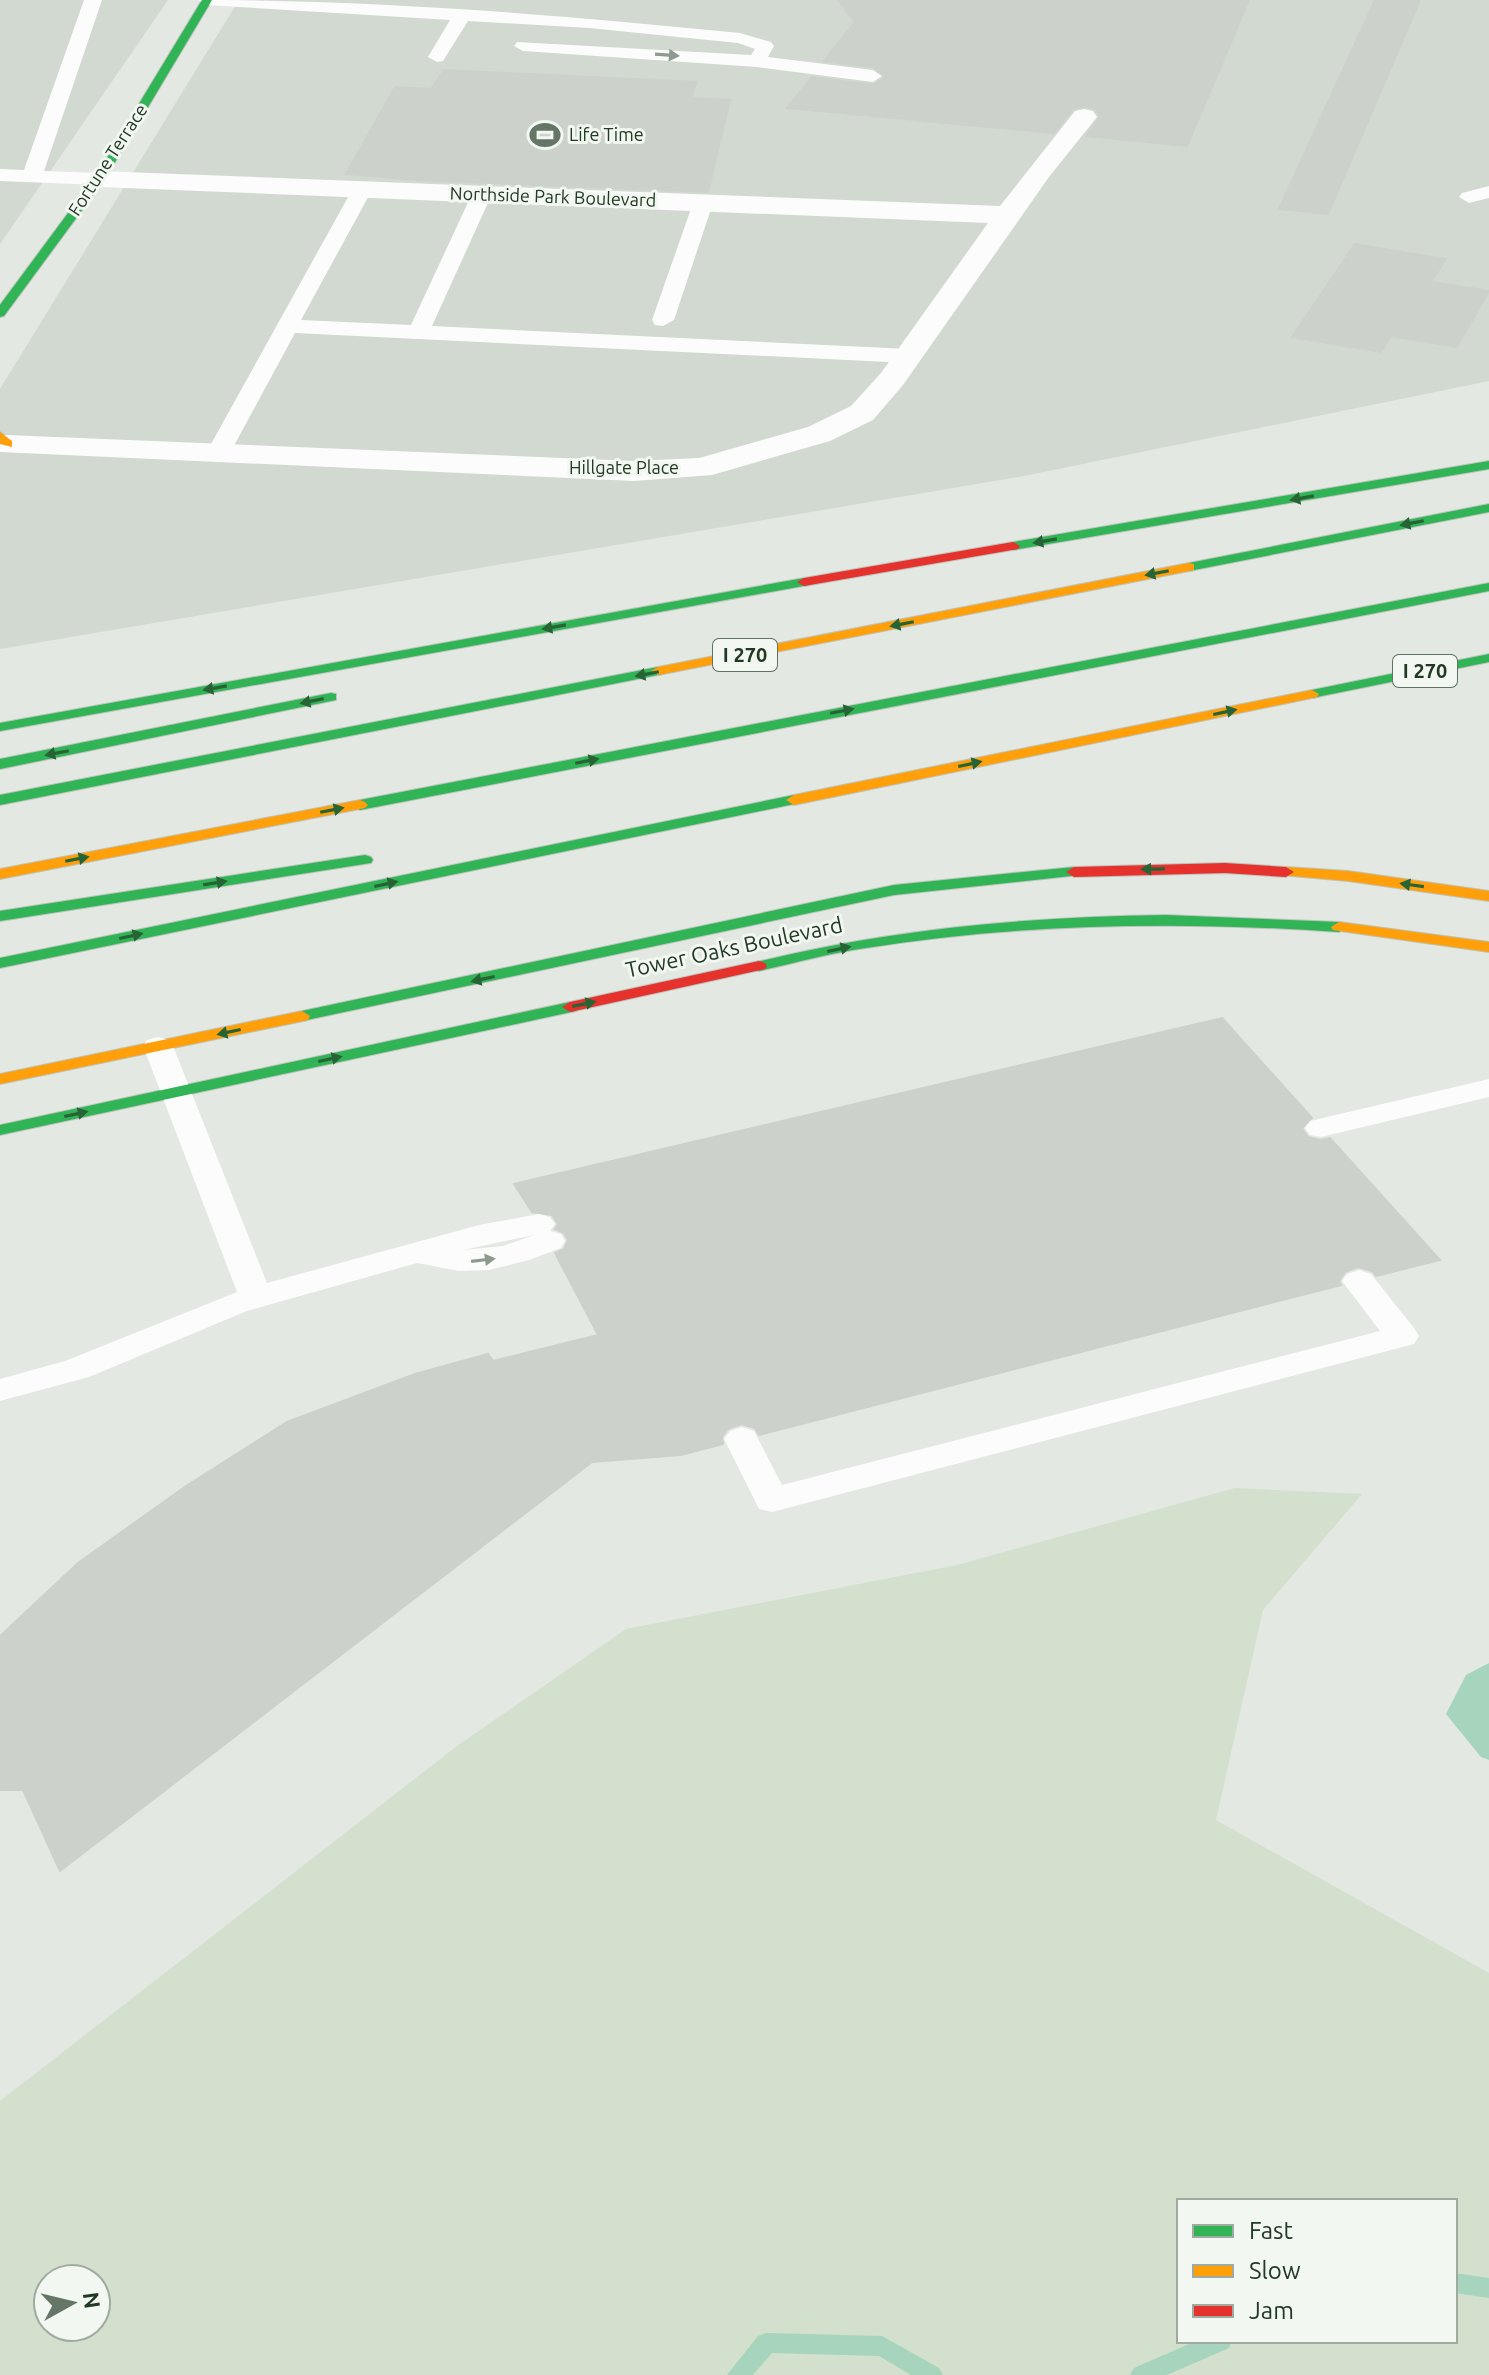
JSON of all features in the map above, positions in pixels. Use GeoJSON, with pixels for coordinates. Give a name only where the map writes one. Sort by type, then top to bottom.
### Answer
{"type":"FeatureCollection","features":[{"type":"Feature","properties":{"kind":"main road","name":"Fortune Terrace"},"geometry":{"type":"LineString","coordinates":[[0,313],[99,179],[207,0]]}},
{"type":"Feature","properties":{"kind":"main road"},"geometry":{"type":"LineString","coordinates":[[0,727],[851,574],[1489,465]]}},
{"type":"Feature","properties":{"kind":"main road","name":"I 270"},"geometry":{"type":"LineString","coordinates":[[0,800],[1489,508]]}},
{"type":"Feature","properties":{"kind":"main road"},"geometry":{"type":"LineString","coordinates":[[609,636],[851,574]]}},
{"type":"Feature","properties":{"kind":"main road"},"geometry":{"type":"LineString","coordinates":[[0,874],[1489,587]]}},
{"type":"Feature","properties":{"kind":"main road","name":"I 270"},"geometry":{"type":"LineString","coordinates":[[0,963],[1489,658]]}},
{"type":"Feature","properties":{"kind":"main road"},"geometry":{"type":"LineString","coordinates":[[0,764],[347,693]]}},
{"type":"Feature","properties":{"kind":"main road"},"geometry":{"type":"LineString","coordinates":[[548,831],[925,773]]}},
{"type":"Feature","properties":{"kind":"main road"},"geometry":{"type":"LineString","coordinates":[[0,916],[376,858]]}},
{"type":"Feature","properties":{"kind":"main road","name":"Tower Oaks Boulevard"},"geometry":{"type":"LineString","coordinates":[[0,1079],[894,890],[1092,870],[1225,868],[1348,876],[1489,896]]}},
{"type":"Feature","properties":{"kind":"main road","name":"Tower Oaks Boulevard"},"geometry":{"type":"LineString","coordinates":[[0,1130],[859,944],[946,932],[1080,922],[1285,922],[1441,938],[1489,947]]}},
{"type":"Feature","properties":{"kind":"street","name":"Hillgate Place"},"geometry":{"type":"LineString","coordinates":[[2,442],[634,471],[701,468],[819,434],[862,413],[908,356],[1008,215],[1084,117]]}},
{"type":"Feature","properties":{"kind":"street","name":"Northside Park Boulevard"},"geometry":{"type":"LineString","coordinates":[[99,179],[1008,215]]}},
{"type":"Feature","properties":{"kind":"lane"},"geometry":{"type":"LineString","coordinates":[[32,176],[93,0]]}},
{"type":"Feature","properties":{"kind":"lane"},"geometry":{"type":"LineString","coordinates":[[207,0],[463,14],[740,38],[765,46],[757,61]]}},
{"type":"Feature","properties":{"kind":"lane"},"geometry":{"type":"LineString","coordinates":[[437,57],[463,14]]}},
{"type":"Feature","properties":{"kind":"lane"},"geometry":{"type":"LineString","coordinates":[[589,50],[603,25]]}},
{"type":"Feature","properties":{"kind":"lane"},"geometry":{"type":"LineString","coordinates":[[523,46],[757,61],[873,76]]}},
{"type":"Feature","properties":{"kind":"lane"},"geometry":{"type":"LineString","coordinates":[[0,175],[99,179]]}},
{"type":"Feature","properties":{"kind":"lane"},"geometry":{"type":"LineString","coordinates":[[218,453],[362,190]]}},
{"type":"Feature","properties":{"kind":"lane"},"geometry":{"type":"LineString","coordinates":[[418,333],[482,194]]}},
{"type":"Feature","properties":{"kind":"lane"},"geometry":{"type":"LineString","coordinates":[[663,320],[703,203]]}},
{"type":"Feature","properties":{"kind":"lane"},"geometry":{"type":"LineString","coordinates":[[287,326],[908,356]]}},
{"type":"Feature","properties":{"kind":"lane"},"geometry":{"type":"LineString","coordinates":[[158,1046],[256,1298]]}},
{"type":"Feature","properties":{"kind":"lane"},"geometry":{"type":"LineString","coordinates":[[1329,1136],[1388,1124],[1405,1109],[1489,1088]]}},
{"type":"Feature","properties":{"kind":"lane"},"geometry":{"type":"LineString","coordinates":[[0,1390],[77,1369],[235,1303],[415,1253],[458,1263],[516,1255],[544,1232]]}},
{"type":"Feature","properties":{"kind":"lane"},"geometry":{"type":"LineString","coordinates":[[742,1439],[772,1500],[1402,1336],[1359,1281]]}},
{"type":"Feature","properties":{"kind":"shaded area"},"geometry":{"type":"Polygon","coordinates":[[[0,0],[168,0],[0,244],[0,0]]]}},
{"type":"Feature","properties":{"kind":"shaded area"},"geometry":{"type":"Polygon","coordinates":[[[239,0],[1489,0],[1489,381],[1024,476],[0,649],[0,389],[239,0]]]}},
{"type":"Feature","properties":{"kind":"shaded area"},"geometry":{"type":"Polygon","coordinates":[[[1235,1488],[1362,1494],[1263,1610],[1216,1820],[1489,1973],[1489,2375],[0,2375],[0,2101],[457,1746],[626,1629],[957,1565],[1235,1488]]]}},
{"type":"Feature","properties":{"kind":"shaded area"},"geometry":{"type":"Polygon","coordinates":[[[1489,1663],[1489,1760],[1481,1757],[1446,1714],[1466,1675],[1489,1663]]]}},
{"type":"Feature","properties":{"kind":"building"},"geometry":{"type":"Polygon","coordinates":[[[838,0],[1249,0],[1187,146],[1086,136],[1100,117],[1096,109],[1085,106],[1073,109],[1054,133],[787,108],[812,77],[873,85],[885,77],[873,67],[824,61],[855,22],[838,0]]]}},
{"type":"Feature","properties":{"kind":"building"},"geometry":{"type":"Polygon","coordinates":[[[1375,0],[1420,0],[1328,214],[1279,209],[1375,0]]]}},
{"type":"Feature","properties":{"kind":"building","name":"Life Time"},"geometry":{"type":"Polygon","coordinates":[[[444,70],[697,82],[691,98],[730,100],[708,192],[346,174],[395,87],[431,89],[444,70]]]}},
{"type":"Feature","properties":{"kind":"building"},"geometry":{"type":"Polygon","coordinates":[[[1355,244],[1446,259],[1431,282],[1489,291],[1457,347],[1391,336],[1381,352],[1292,337],[1355,244]]]}},
{"type":"Feature","properties":{"kind":"building"},"geometry":{"type":"Polygon","coordinates":[[[1222,1018],[1312,1118],[1302,1128],[1308,1137],[1320,1140],[1330,1138],[1440,1260],[1376,1276],[1372,1271],[1358,1267],[1345,1272],[1339,1281],[1341,1285],[759,1435],[755,1428],[741,1424],[728,1429],[722,1437],[723,1444],[681,1455],[592,1462],[60,1871],[23,1790],[0,1790],[0,1636],[78,1563],[186,1486],[287,1422],[415,1374],[488,1354],[493,1361],[598,1335],[555,1253],[564,1249],[568,1240],[564,1233],[555,1229],[558,1224],[552,1215],[532,1212],[514,1184],[1222,1018]]]}},
{"type":"Feature","properties":{"kind":"waterway"},"geometry":{"type":"LineString","coordinates":[[1457,2283],[1489,2288]]}},
{"type":"Feature","properties":{"kind":"waterway"},"geometry":{"type":"LineString","coordinates":[[739,2375],[766,2343],[882,2346],[931,2375]]}},
{"type":"Feature","properties":{"kind":"waterway"},"geometry":{"type":"LineString","coordinates":[[1142,2375],[1216,2343]]}},
{"type":"Feature","properties":{"kind":"traffic: fast"},"geometry":{"type":"LineString","coordinates":[[0,313],[99,179],[207,0]]}},
{"type":"Feature","properties":{"kind":"traffic: fast"},"geometry":{"type":"LineString","coordinates":[[1013,546],[1489,465]]}},
{"type":"Feature","properties":{"kind":"traffic: fast"},"geometry":{"type":"LineString","coordinates":[[1189,567],[1489,508]]}},
{"type":"Feature","properties":{"kind":"traffic: fast"},"geometry":{"type":"LineString","coordinates":[[0,727],[804,582]]}},
{"type":"Feature","properties":{"kind":"traffic: fast"},"geometry":{"type":"LineString","coordinates":[[360,805],[1489,587]]}},
{"type":"Feature","properties":{"kind":"traffic: fast"},"geometry":{"type":"LineString","coordinates":[[1312,694],[1489,658]]}},
{"type":"Feature","properties":{"kind":"traffic: fast"},"geometry":{"type":"LineString","coordinates":[[0,800],[658,671]]}},
{"type":"Feature","properties":{"kind":"traffic: fast"},"geometry":{"type":"LineString","coordinates":[[0,764],[331,697]]}},
{"type":"Feature","properties":{"kind":"traffic: fast"},"geometry":{"type":"LineString","coordinates":[[0,963],[794,800]]}},
{"type":"Feature","properties":{"kind":"traffic: fast"},"geometry":{"type":"LineString","coordinates":[[0,916],[365,860]]}},
{"type":"Feature","properties":{"kind":"traffic: fast"},"geometry":{"type":"LineString","coordinates":[[302,1016],[894,890],[1074,872]]}},
{"type":"Feature","properties":{"kind":"traffic: fast"},"geometry":{"type":"LineString","coordinates":[[759,966],[863,943],[1050,923],[1166,920],[1339,927]]}},
{"type":"Feature","properties":{"kind":"traffic: fast"},"geometry":{"type":"LineString","coordinates":[[0,1130],[570,1007]]}},
{"type":"Feature","properties":{"kind":"traffic: slow"},"geometry":{"type":"LineString","coordinates":[[0,436],[7,444]]}},
{"type":"Feature","properties":{"kind":"traffic: slow"},"geometry":{"type":"LineString","coordinates":[[658,671],[1189,567]]}},
{"type":"Feature","properties":{"kind":"traffic: slow"},"geometry":{"type":"LineString","coordinates":[[794,800],[1312,694]]}},
{"type":"Feature","properties":{"kind":"traffic: slow"},"geometry":{"type":"LineString","coordinates":[[0,874],[360,805]]}},
{"type":"Feature","properties":{"kind":"traffic: slow"},"geometry":{"type":"LineString","coordinates":[[1286,872],[1348,876],[1489,896]]}},
{"type":"Feature","properties":{"kind":"traffic: slow"},"geometry":{"type":"LineString","coordinates":[[1339,927],[1489,947]]}},
{"type":"Feature","properties":{"kind":"traffic: slow"},"geometry":{"type":"LineString","coordinates":[[0,1079],[302,1016]]}},
{"type":"Feature","properties":{"kind":"traffic: jam"},"geometry":{"type":"LineString","coordinates":[[804,582],[1013,546]]}},
{"type":"Feature","properties":{"kind":"traffic: jam"},"geometry":{"type":"LineString","coordinates":[[1074,872],[1225,868],[1286,872]]}},
{"type":"Feature","properties":{"kind":"traffic: jam"},"geometry":{"type":"LineString","coordinates":[[570,1007],[759,966]]}},
{"type":"Feature","properties":{"kind":"place","name":"Life Time"},"geometry":{"type":"Point","coordinates":[545,135]}}]}
